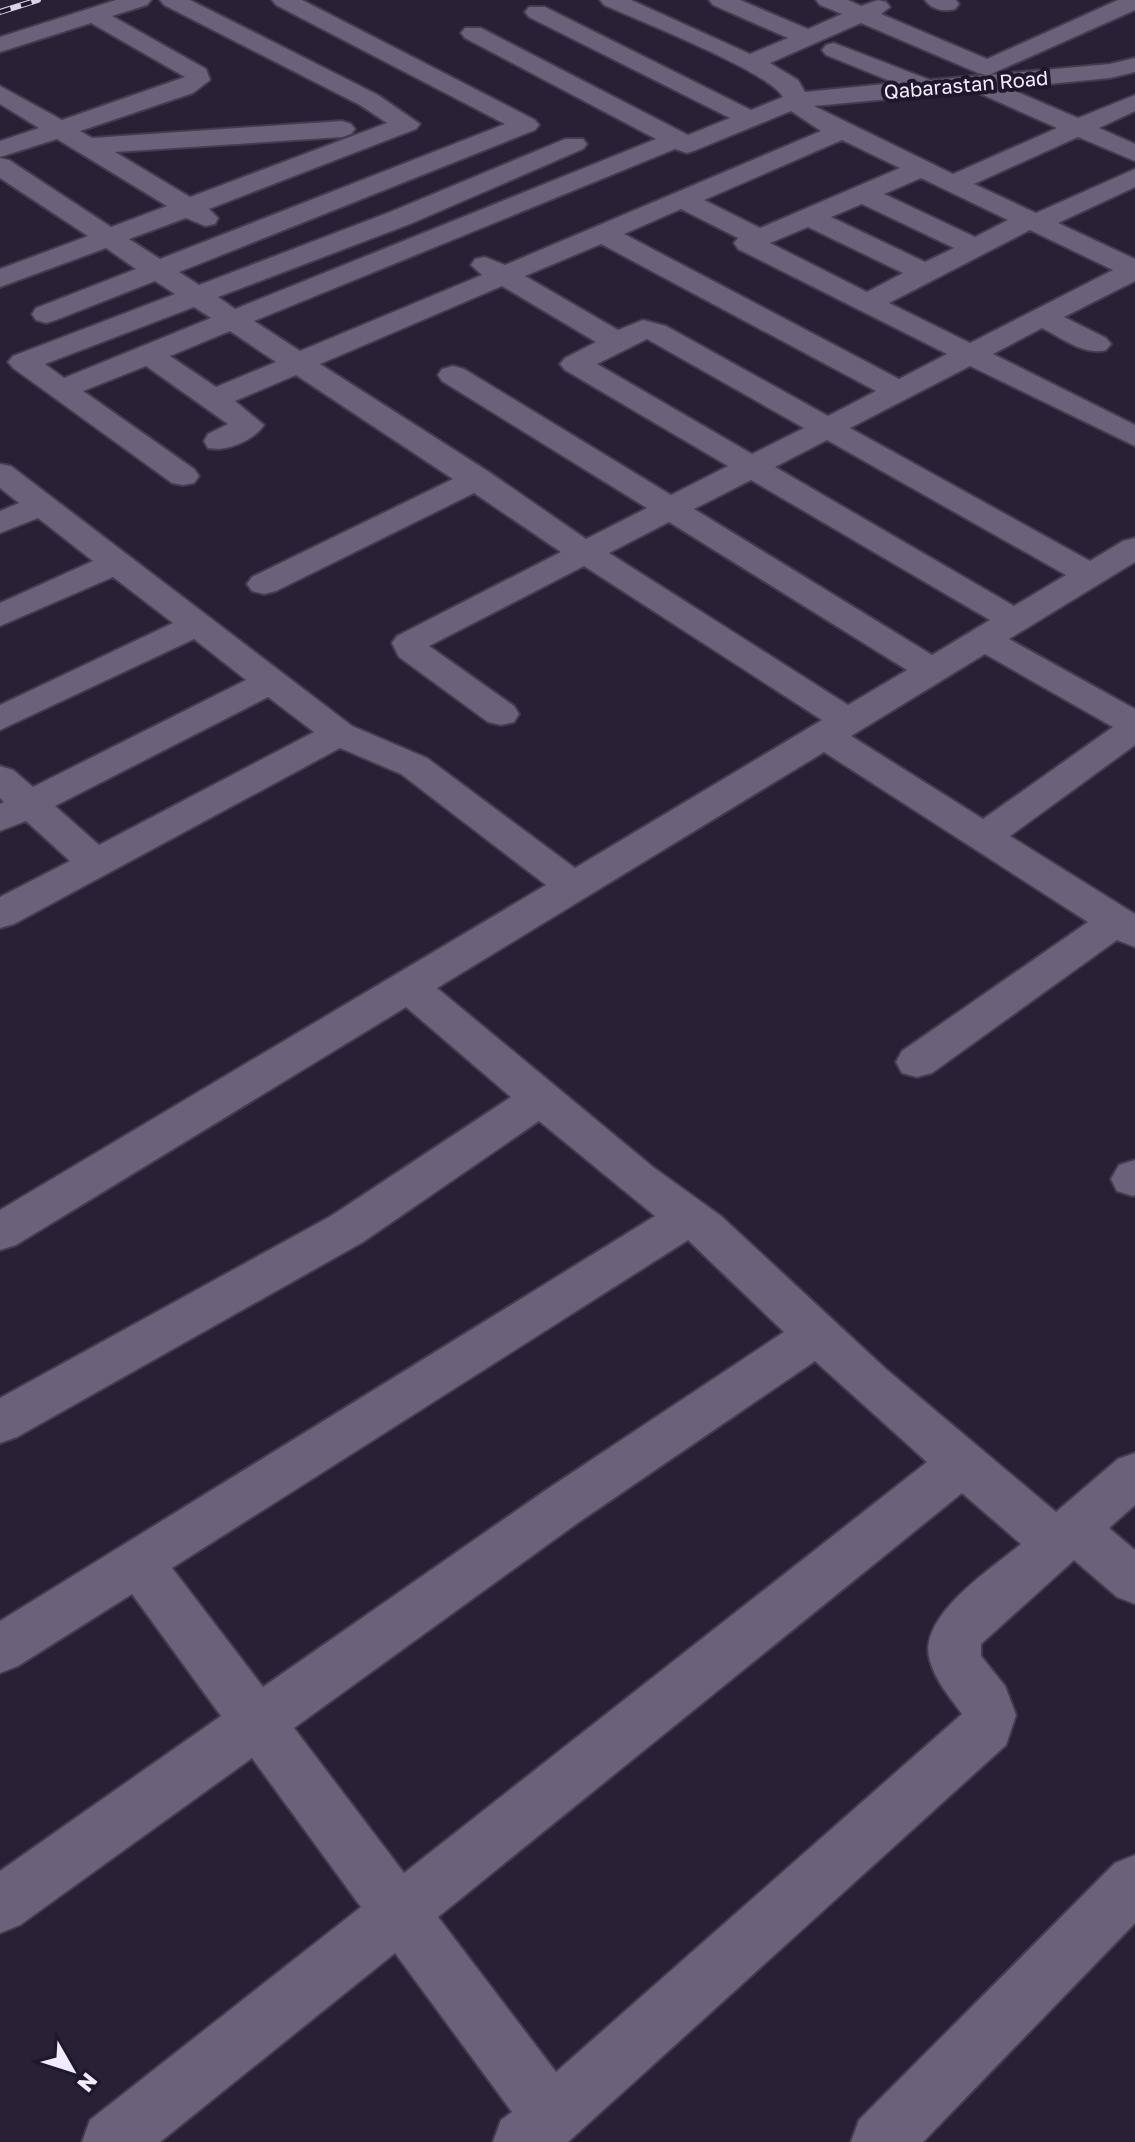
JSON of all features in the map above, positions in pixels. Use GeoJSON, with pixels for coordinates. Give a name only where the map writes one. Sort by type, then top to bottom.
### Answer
{"type":"FeatureCollection","features":[{"type":"Feature","properties":{"kind":"street"},"geometry":{"type":"LineString","coordinates":[[0,45],[139,0]]}},
{"type":"Feature","properties":{"kind":"street"},"geometry":{"type":"LineString","coordinates":[[0,252],[13,274],[407,124],[369,100],[172,0]]}},
{"type":"Feature","properties":{"kind":"street"},"geometry":{"type":"LineString","coordinates":[[46,314],[526,125],[284,0]]}},
{"type":"Feature","properties":{"kind":"street"},"geometry":{"type":"LineString","coordinates":[[568,0],[473,33],[675,140]]}},
{"type":"Feature","properties":{"kind":"street"},"geometry":{"type":"LineString","coordinates":[[612,0],[750,63],[789,85],[802,109],[842,131],[1135,270]]}},
{"type":"Feature","properties":{"kind":"street"},"geometry":{"type":"LineString","coordinates":[[721,0],[808,38]]}},
{"type":"Feature","properties":{"kind":"street"},"geometry":{"type":"LineString","coordinates":[[828,0],[987,68],[1135,1]]}},
{"type":"Feature","properties":{"kind":"street"},"geometry":{"type":"LineString","coordinates":[[750,63],[894,0]]}},
{"type":"Feature","properties":{"kind":"street"},"geometry":{"type":"LineString","coordinates":[[0,149],[184,88],[199,77],[93,15]]}},
{"type":"Feature","properties":{"kind":"street"},"geometry":{"type":"LineString","coordinates":[[517,19],[652,67],[752,120]]}},
{"type":"Feature","properties":{"kind":"street"},"geometry":{"type":"LineString","coordinates":[[834,50],[928,88]]}},
{"type":"Feature","properties":{"kind":"street","name":"Qabarastan Road"},"geometry":{"type":"LineString","coordinates":[[60,390],[675,140],[694,144],[797,100],[1110,71],[1135,65]]}},
{"type":"Feature","properties":{"kind":"street"},"geometry":{"type":"LineString","coordinates":[[977,83],[1135,153]]}},
{"type":"Feature","properties":{"kind":"street"},"geometry":{"type":"LineString","coordinates":[[0,93],[277,264]]}},
{"type":"Feature","properties":{"kind":"street"},"geometry":{"type":"LineString","coordinates":[[952,184],[1135,102]]}},
{"type":"Feature","properties":{"kind":"street"},"geometry":{"type":"LineString","coordinates":[[88,146],[342,129]]}},
{"type":"Feature","properties":{"kind":"street"},"geometry":{"type":"LineString","coordinates":[[214,399],[842,131]]}},
{"type":"Feature","properties":{"kind":"street"},"geometry":{"type":"LineString","coordinates":[[279,133],[323,158]]}},
{"type":"Feature","properties":{"kind":"street"},"geometry":{"type":"LineString","coordinates":[[176,140],[298,216]]}},
{"type":"Feature","properties":{"kind":"street"},"geometry":{"type":"LineString","coordinates":[[183,476],[23,362],[400,218],[574,144]]}},
{"type":"Feature","properties":{"kind":"street"},"geometry":{"type":"LineString","coordinates":[[0,166],[478,479],[836,728],[983,837],[1126,927],[917,1062]]}},
{"type":"Feature","properties":{"kind":"street"},"geometry":{"type":"LineString","coordinates":[[920,169],[748,243],[1135,437]]}},
{"type":"Feature","properties":{"kind":"street"},"geometry":{"type":"LineString","coordinates":[[867,303],[975,247],[1135,177]]}},
{"type":"Feature","properties":{"kind":"street"},"geometry":{"type":"LineString","coordinates":[[862,194],[975,247]]}},
{"type":"Feature","properties":{"kind":"street"},"geometry":{"type":"LineString","coordinates":[[680,198],[759,238]]}},
{"type":"Feature","properties":{"kind":"street"},"geometry":{"type":"LineString","coordinates":[[809,217],[925,273]]}},
{"type":"Feature","properties":{"kind":"street"},"geometry":{"type":"LineString","coordinates":[[400,218],[615,341]]}},
{"type":"Feature","properties":{"kind":"street"},"geometry":{"type":"LineString","coordinates":[[600,232],[899,391]]}},
{"type":"Feature","properties":{"kind":"street"},"geometry":{"type":"LineString","coordinates":[[1096,253],[1122,240]]}},
{"type":"Feature","properties":{"kind":"street"},"geometry":{"type":"LineString","coordinates":[[501,714],[411,650],[409,643],[1135,270]]}},
{"type":"Feature","properties":{"kind":"street"},"geometry":{"type":"LineString","coordinates":[[1042,317],[1096,344]]}},
{"type":"Feature","properties":{"kind":"street"},"geometry":{"type":"LineString","coordinates":[[983,837],[1135,726],[999,630],[749,467],[575,364],[643,329],[656,332],[1090,575]]}},
{"type":"Feature","properties":{"kind":"street"},"geometry":{"type":"LineString","coordinates":[[149,354],[249,425],[219,441]]}},
{"type":"Feature","properties":{"kind":"street"},"geometry":{"type":"LineString","coordinates":[[453,375],[932,670]]}},
{"type":"Feature","properties":{"kind":"street"},"geometry":{"type":"LineString","coordinates":[[0,473],[339,734],[414,766],[573,886]]}},
{"type":"Feature","properties":{"kind":"street"},"geometry":{"type":"LineString","coordinates":[[264,584],[478,479]]}},
{"type":"Feature","properties":{"kind":"street"},"geometry":{"type":"LineString","coordinates":[[0,523],[42,505]]}},
{"type":"Feature","properties":{"kind":"street"},"geometry":{"type":"LineString","coordinates":[[0,1232],[1135,548]]}},
{"type":"Feature","properties":{"kind":"street"},"geometry":{"type":"LineString","coordinates":[[0,616],[118,562]]}},
{"type":"Feature","properties":{"kind":"street"},"geometry":{"type":"LineString","coordinates":[[0,719],[198,624]]}},
{"type":"Feature","properties":{"kind":"street"},"geometry":{"type":"LineString","coordinates":[[15,811],[272,681]]}},
{"type":"Feature","properties":{"kind":"street"},"geometry":{"type":"LineString","coordinates":[[0,914],[339,734]]}},
{"type":"Feature","properties":{"kind":"street"},"geometry":{"type":"LineString","coordinates":[[0,778],[15,811],[96,863]]}},
{"type":"Feature","properties":{"kind":"street"},"geometry":{"type":"LineString","coordinates":[[408,986],[637,1179],[732,1253],[962,1464],[1135,1581]]}},
{"type":"Feature","properties":{"kind":"street"},"geometry":{"type":"LineString","coordinates":[[0,1422],[347,1229],[541,1098]]}},
{"type":"Feature","properties":{"kind":"street"},"geometry":{"type":"LineString","coordinates":[[0,1649],[689,1217]]}},
{"type":"Feature","properties":{"kind":"street"},"geometry":{"type":"LineString","coordinates":[[0,1905],[561,1507],[818,1334]]}},
{"type":"Feature","properties":{"kind":"street"},"geometry":{"type":"LineString","coordinates":[[112,2142],[400,1915],[716,1656],[962,1464]]}},
{"type":"Feature","properties":{"kind":"street"},"geometry":{"type":"LineString","coordinates":[[137,1561],[260,1722],[400,1915],[537,2129],[987,1727],[990,1711],[957,1666],[953,1642],[967,1621],[1135,1474]]}},
{"type":"Feature","properties":{"kind":"street"},"geometry":{"type":"LineString","coordinates":[[881,2142],[1135,1883]]}},
{"type":"Feature","properties":{"kind":"railway"},"geometry":{"type":"LineString","coordinates":[[0,12],[38,0]]}}]}
